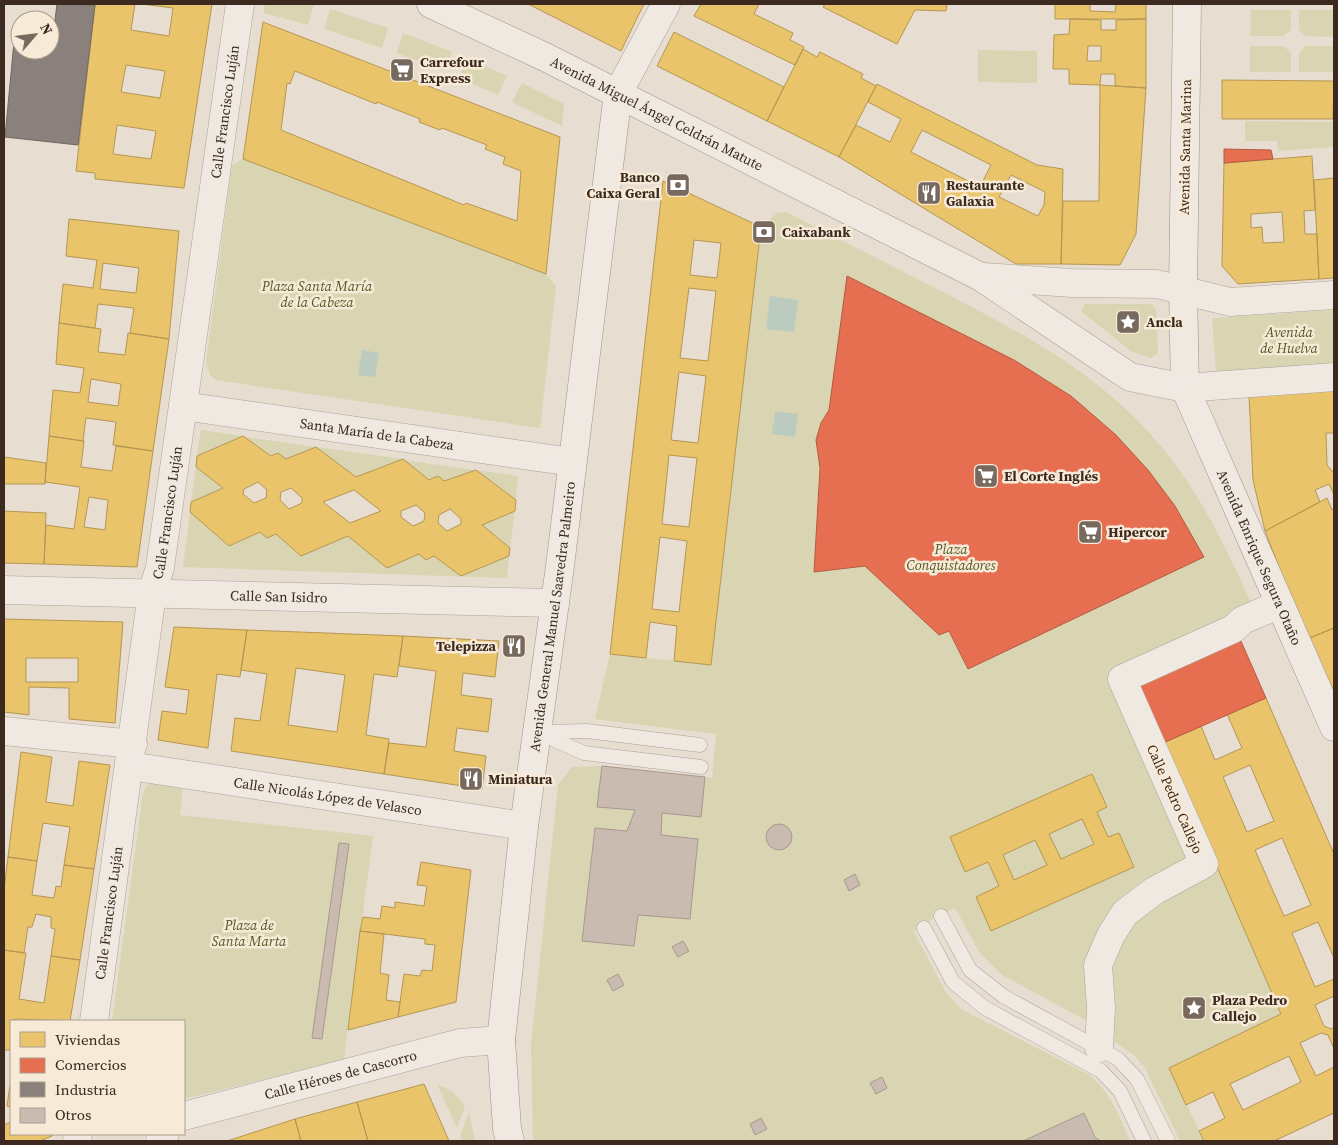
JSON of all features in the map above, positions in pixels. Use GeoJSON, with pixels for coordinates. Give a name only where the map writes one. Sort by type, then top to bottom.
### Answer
{"type":"FeatureCollection","features":[{"type":"Feature","properties":{"kind":"street","name":"Calle Francisco Luján"},"geometry":{"type":"LineString","coordinates":[[94,1020],[132,755],[152,593],[160,567],[240,4]]}},
{"type":"Feature","properties":{"kind":"street","name":"Avenida Miguel Ángel Celdrán Matute"},"geometry":{"type":"LineString","coordinates":[[431,4],[618,94],[981,277]]}},
{"type":"Feature","properties":{"kind":"street"},"geometry":{"type":"LineString","coordinates":[[618,94],[666,4]]}},
{"type":"Feature","properties":{"kind":"street","name":"Avenida Santa Marina"},"geometry":{"type":"LineString","coordinates":[[1182,290],[1187,4]]}},
{"type":"Feature","properties":{"kind":"street","name":"Avenida General Manuel Saavedra Palmeiro"},"geometry":{"type":"LineString","coordinates":[[510,1141],[507,1128],[501,1040],[524,826],[555,603],[618,94]]}},
{"type":"Feature","properties":{"kind":"street"},"geometry":{"type":"LineString","coordinates":[[981,277],[1072,283],[1157,284],[1230,302],[1334,295]]}},
{"type":"Feature","properties":{"kind":"street"},"geometry":{"type":"LineString","coordinates":[[981,277],[1130,377],[1185,388],[1334,377]]}},
{"type":"Feature","properties":{"kind":"street"},"geometry":{"type":"LineString","coordinates":[[1182,290],[1185,388]]}},
{"type":"Feature","properties":{"kind":"street","name":"Avenida Enrique Segura Otaño"},"geometry":{"type":"LineString","coordinates":[[1185,388],[1334,727]]}},
{"type":"Feature","properties":{"kind":"street","name":"Santa María de la Cabeza"},"geometry":{"type":"LineString","coordinates":[[183,406],[572,462]]}},
{"type":"Feature","properties":{"kind":"street","name":"Calle San Isidro"},"geometry":{"type":"LineString","coordinates":[[4,590],[555,603]]}},
{"type":"Feature","properties":{"kind":"street","name":"Calle Pedro Callejo"},"geometry":{"type":"LineString","coordinates":[[1099,1048],[1101,1008],[1098,965],[1111,935],[1126,913],[1154,891],[1204,864],[1122,678],[1233,629],[1243,620],[1280,604]]}},
{"type":"Feature","properties":{"kind":"street","name":"Calle Nicolás López de Velasco"},"geometry":{"type":"LineString","coordinates":[[4,731],[524,826]]}},
{"type":"Feature","properties":{"kind":"street","name":"Calle Héroes de Cascorro"},"geometry":{"type":"LineString","coordinates":[[185,1116],[460,1044],[501,1040]]}},
{"type":"Feature","properties":{"kind":"lane"},"geometry":{"type":"LineString","coordinates":[[537,732],[587,731],[700,745]]}},
{"type":"Feature","properties":{"kind":"lane"},"geometry":{"type":"LineString","coordinates":[[537,732],[584,753],[701,767]]}},
{"type":"Feature","properties":{"kind":"lane"},"geometry":{"type":"LineString","coordinates":[[941,916],[970,970],[1002,996],[1118,1059],[1137,1079],[1168,1141]]}},
{"type":"Feature","properties":{"kind":"lane"},"geometry":{"type":"LineString","coordinates":[[924,928],[953,982],[985,1008],[1101,1071],[1120,1091],[1144,1141]]}},
{"type":"Feature","properties":{"kind":"green space"},"geometry":{"type":"Polygon","coordinates":[[[265,4],[314,4],[308,25],[264,13],[265,4]]]}},
{"type":"Feature","properties":{"kind":"green space"},"geometry":{"type":"Polygon","coordinates":[[[330,9],[388,28],[382,48],[324,29],[330,9]]]}},
{"type":"Feature","properties":{"kind":"green space"},"geometry":{"type":"Polygon","coordinates":[[[1251,10],[1291,10],[1291,30],[1283,36],[1250,36],[1251,10]]]}},
{"type":"Feature","properties":{"kind":"green space"},"geometry":{"type":"Polygon","coordinates":[[[1299,10],[1334,10],[1334,37],[1306,36],[1299,30],[1299,10]]]}},
{"type":"Feature","properties":{"kind":"green space"},"geometry":{"type":"Polygon","coordinates":[[[403,33],[452,52],[444,71],[397,53],[403,33]]]}},
{"type":"Feature","properties":{"kind":"green space"},"geometry":{"type":"Polygon","coordinates":[[[1250,46],[1284,46],[1291,53],[1291,72],[1250,72],[1250,46]]]}},
{"type":"Feature","properties":{"kind":"green space"},"geometry":{"type":"Polygon","coordinates":[[[1306,46],[1334,46],[1334,72],[1299,72],[1299,53],[1306,46]]]}},
{"type":"Feature","properties":{"kind":"green space"},"geometry":{"type":"Polygon","coordinates":[[[978,50],[1037,51],[1037,83],[978,82],[978,50]]]}},
{"type":"Feature","properties":{"kind":"green space"},"geometry":{"type":"Polygon","coordinates":[[[467,58],[507,76],[498,95],[459,78],[467,58]]]}},
{"type":"Feature","properties":{"kind":"green space"},"geometry":{"type":"Polygon","coordinates":[[[522,83],[564,104],[562,126],[512,102],[522,83]]]}},
{"type":"Feature","properties":{"kind":"green space"},"geometry":{"type":"Polygon","coordinates":[[[1245,121],[1334,122],[1334,147],[1278,151],[1277,141],[1245,141],[1245,121]]]}},
{"type":"Feature","properties":{"kind":"green space","name":"Plaza Santa María de la Cabeza"},"geometry":{"type":"Polygon","coordinates":[[[243,159],[546,274],[556,286],[540,428],[216,380],[210,375],[206,362],[232,165],[243,159]]]}},
{"type":"Feature","properties":{"kind":"green space","name":"Plaza Conquistadores"},"geometry":{"type":"Polygon","coordinates":[[[786,212],[1006,325],[1063,360],[1117,401],[1165,451],[1191,487],[1224,545],[1252,605],[1163,743],[1281,1014],[1169,1068],[1204,1141],[1180,1141],[1145,1068],[1135,1056],[1080,1017],[1002,975],[980,953],[955,908],[934,918],[914,932],[945,991],[961,1009],[1088,1074],[1108,1096],[1118,1113],[1130,1141],[1110,1141],[1100,1138],[1092,1130],[1084,1113],[1023,1141],[533,1141],[531,1045],[558,785],[572,767],[602,766],[712,778],[716,734],[595,719],[610,654],[711,665],[761,227],[777,213],[786,212]]]}},
{"type":"Feature","properties":{"kind":"green space"},"geometry":{"type":"Polygon","coordinates":[[[1085,304],[1152,304],[1156,310],[1158,353],[1151,358],[1132,352],[1081,311],[1085,304]]]}},
{"type":"Feature","properties":{"kind":"green space","name":"Avenida de Huelva"},"geometry":{"type":"Polygon","coordinates":[[[1334,310],[1334,364],[1216,372],[1212,318],[1334,310]]]}},
{"type":"Feature","properties":{"kind":"green space"},"geometry":{"type":"Polygon","coordinates":[[[201,430],[243,436],[197,456],[201,430]]]}},
{"type":"Feature","properties":{"kind":"green space"},"geometry":{"type":"Polygon","coordinates":[[[245,437],[317,447],[286,459],[278,453],[271,456],[245,437]]]}},
{"type":"Feature","properties":{"kind":"green space"},"geometry":{"type":"Polygon","coordinates":[[[317,447],[403,459],[356,477],[317,447]]]}},
{"type":"Feature","properties":{"kind":"green space"},"geometry":{"type":"Polygon","coordinates":[[[404,460],[475,470],[444,481],[438,476],[429,480],[404,460]]]}},
{"type":"Feature","properties":{"kind":"green space"},"geometry":{"type":"Polygon","coordinates":[[[196,467],[223,488],[191,502],[196,467]]]}},
{"type":"Feature","properties":{"kind":"green space"},"geometry":{"type":"Polygon","coordinates":[[[476,470],[518,476],[516,500],[476,470]]]}},
{"type":"Feature","properties":{"kind":"green space"},"geometry":{"type":"Polygon","coordinates":[[[515,511],[510,548],[482,525],[515,511]]]}},
{"type":"Feature","properties":{"kind":"green space"},"geometry":{"type":"Polygon","coordinates":[[[190,512],[229,546],[260,532],[267,538],[276,534],[301,556],[348,536],[387,568],[419,554],[426,560],[434,556],[461,576],[509,556],[507,578],[183,567],[190,512]]]}},
{"type":"Feature","properties":{"kind":"green space","name":"Plaza de Santa Marta"},"geometry":{"type":"Polygon","coordinates":[[[155,781],[183,783],[180,815],[373,836],[344,1060],[185,1099],[185,1020],[112,1020],[143,793],[146,786],[155,781]]]}},
{"type":"Feature","properties":{"kind":"green space"},"geometry":{"type":"Polygon","coordinates":[[[437,1084],[452,1091],[465,1106],[457,1128],[437,1084]]]}},
{"type":"Feature","properties":{"kind":"green space"},"geometry":{"type":"Polygon","coordinates":[[[469,1113],[475,1141],[463,1141],[460,1136],[469,1113]]]}},
{"type":"Feature","properties":{"kind":"shaded area"},"geometry":{"type":"Polygon","coordinates":[[[770,296],[798,300],[794,332],[766,329],[770,296]]]}},
{"type":"Feature","properties":{"kind":"shaded area"},"geometry":{"type":"Polygon","coordinates":[[[362,350],[379,353],[375,377],[358,375],[362,350]]]}},
{"type":"Feature","properties":{"kind":"shaded area"},"geometry":{"type":"Polygon","coordinates":[[[775,411],[798,414],[795,437],[772,434],[775,411]]]}},
{"type":"Feature","properties":{"kind":"building: Viviendas"},"geometry":{"type":"Polygon","coordinates":[[[86,4],[135,4],[131,30],[169,36],[173,8],[141,4],[212,4],[184,188],[95,179],[95,173],[76,171],[95,5],[86,4]],[[126,65],[121,92],[160,98],[165,71],[126,65]],[[117,125],[113,154],[151,159],[156,131],[117,125]]]}},
{"type":"Feature","properties":{"kind":"building: Viviendas"},"geometry":{"type":"Polygon","coordinates":[[[528,4],[644,4],[621,51],[528,4]]]}},
{"type":"Feature","properties":{"kind":"building: Viviendas"},"geometry":{"type":"Polygon","coordinates":[[[701,4],[759,4],[754,14],[793,33],[790,40],[804,47],[795,65],[694,16],[701,4]]]}},
{"type":"Feature","properties":{"kind":"building: Viviendas"},"geometry":{"type":"Polygon","coordinates":[[[825,4],[947,4],[946,11],[915,10],[897,44],[823,7],[825,4]]]}},
{"type":"Feature","properties":{"kind":"building: Viviendas"},"geometry":{"type":"Polygon","coordinates":[[[1055,4],[1090,4],[1090,11],[1115,12],[1116,4],[1146,4],[1146,19],[1055,19],[1055,4]]]}},
{"type":"Feature","properties":{"kind":"building: Viviendas"},"geometry":{"type":"Polygon","coordinates":[[[1070,19],[1101,20],[1101,30],[1116,30],[1116,20],[1146,19],[1146,88],[1115,86],[1115,74],[1101,74],[1100,85],[1069,84],[1069,69],[1053,69],[1054,35],[1069,34],[1070,19]],[[1088,46],[1087,61],[1101,61],[1101,46],[1088,46]]]}},
{"type":"Feature","properties":{"kind":"building: Viviendas"},"geometry":{"type":"Polygon","coordinates":[[[263,22],[560,137],[546,274],[243,159],[263,22]],[[295,71],[290,84],[287,83],[281,130],[464,205],[466,203],[517,221],[521,171],[503,164],[505,157],[485,149],[487,145],[442,128],[440,130],[419,122],[420,119],[377,102],[376,104],[295,71]]]}},
{"type":"Feature","properties":{"kind":"building: Viviendas"},"geometry":{"type":"Polygon","coordinates":[[[674,32],[784,87],[767,121],[657,66],[674,32]]]}},
{"type":"Feature","properties":{"kind":"building: Viviendas"},"geometry":{"type":"Polygon","coordinates":[[[803,49],[817,57],[820,52],[863,74],[861,78],[876,86],[839,157],[767,121],[803,49]]]}},
{"type":"Feature","properties":{"kind":"building: Viviendas"},"geometry":{"type":"Polygon","coordinates":[[[1222,80],[1334,81],[1333,119],[1222,119],[1222,80]]]}},
{"type":"Feature","properties":{"kind":"building: Viviendas"},"geometry":{"type":"Polygon","coordinates":[[[877,84],[1037,165],[1063,169],[1061,264],[1016,264],[839,157],[856,125],[890,142],[901,119],[868,102],[877,84]],[[922,130],[911,152],[980,187],[991,165],[922,130]],[[1011,175],[999,197],[1038,216],[1044,205],[1045,192],[1011,175]]]}},
{"type":"Feature","properties":{"kind":"building: Viviendas"},"geometry":{"type":"Polygon","coordinates":[[[1100,85],[1146,88],[1136,234],[1120,265],[1061,264],[1063,201],[1099,201],[1100,85]]]}},
{"type":"Feature","properties":{"kind":"building: Viviendas"},"geometry":{"type":"Polygon","coordinates":[[[1312,156],[1315,210],[1304,211],[1305,234],[1317,234],[1319,279],[1238,284],[1222,266],[1224,163],[1312,156]],[[1282,212],[1251,214],[1251,228],[1262,227],[1263,243],[1284,242],[1282,212]]]}},
{"type":"Feature","properties":{"kind":"building: Viviendas"},"geometry":{"type":"Polygon","coordinates":[[[1334,178],[1334,278],[1319,279],[1314,180],[1334,178]]]}},
{"type":"Feature","properties":{"kind":"building: Viviendas"},"geometry":{"type":"Polygon","coordinates":[[[663,181],[761,227],[711,665],[674,661],[677,626],[650,622],[646,658],[610,654],[663,181]],[[694,240],[690,275],[717,278],[721,243],[694,240]],[[689,288],[680,358],[708,361],[716,291],[689,288]],[[679,372],[671,440],[698,443],[706,376],[679,372]],[[669,455],[662,524],[689,527],[697,458],[669,455]],[[660,537],[652,609],[679,612],[687,541],[660,537]]]}},
{"type":"Feature","properties":{"kind":"building: Viviendas"},"geometry":{"type":"Polygon","coordinates":[[[69,219],[179,231],[169,339],[130,333],[134,308],[98,304],[95,328],[59,323],[63,284],[93,288],[97,260],[66,256],[69,219]],[[103,263],[100,289],[136,293],[139,268],[103,263]]]}},
{"type":"Feature","properties":{"kind":"building: Viviendas"},"geometry":{"type":"Polygon","coordinates":[[[59,323],[101,329],[98,352],[125,355],[128,333],[169,339],[153,451],[113,445],[116,422],[86,418],[83,441],[49,436],[53,390],[80,393],[84,368],[56,364],[59,323]],[[91,379],[88,402],[118,406],[121,384],[91,379]]]}},
{"type":"Feature","properties":{"kind":"building: Viviendas"},"geometry":{"type":"Polygon","coordinates":[[[1334,390],[1334,433],[1326,433],[1327,465],[1334,471],[1334,495],[1329,484],[1315,490],[1320,502],[1265,531],[1253,480],[1249,395],[1334,390]]]}},
{"type":"Feature","properties":{"kind":"building: Viviendas"},"geometry":{"type":"Polygon","coordinates":[[[49,436],[84,441],[81,467],[112,471],[116,446],[153,451],[137,567],[44,564],[46,525],[74,529],[80,487],[45,482],[49,436]],[[89,497],[84,527],[105,530],[108,500],[89,497]]]}},
{"type":"Feature","properties":{"kind":"building: Viviendas"},"geometry":{"type":"Polygon","coordinates":[[[243,436],[271,456],[278,453],[286,459],[316,447],[356,477],[403,459],[429,480],[438,476],[444,481],[476,470],[516,500],[515,511],[482,525],[510,548],[509,556],[461,576],[434,556],[426,560],[419,554],[387,568],[348,536],[301,556],[276,534],[267,538],[260,532],[229,546],[190,512],[191,502],[223,488],[196,467],[197,456],[243,436]],[[258,482],[244,489],[243,494],[254,503],[266,498],[267,490],[258,482]],[[291,488],[281,492],[280,500],[289,509],[302,503],[302,498],[291,488]],[[354,490],[323,502],[350,523],[381,511],[354,490]],[[416,505],[401,511],[401,517],[413,526],[424,521],[425,513],[416,505]],[[450,509],[439,515],[438,523],[447,531],[461,524],[461,519],[450,509]]]}},
{"type":"Feature","properties":{"kind":"building: Viviendas"},"geometry":{"type":"Polygon","coordinates":[[[4,457],[46,463],[45,484],[4,484],[4,457]]]}},
{"type":"Feature","properties":{"kind":"building: Viviendas"},"geometry":{"type":"Polygon","coordinates":[[[1327,498],[1332,510],[1334,508],[1334,628],[1307,639],[1265,531],[1327,498]]]}},
{"type":"Feature","properties":{"kind":"building: Viviendas"},"geometry":{"type":"Polygon","coordinates":[[[4,511],[46,513],[44,564],[4,563],[4,511]]]}},
{"type":"Feature","properties":{"kind":"building: Viviendas"},"geometry":{"type":"Polygon","coordinates":[[[4,619],[123,622],[115,723],[69,719],[69,688],[29,687],[29,715],[4,712],[4,619]],[[26,658],[26,682],[78,682],[78,658],[26,658]]]}},
{"type":"Feature","properties":{"kind":"building: Viviendas"},"geometry":{"type":"Polygon","coordinates":[[[174,627],[247,630],[240,677],[217,674],[208,748],[158,740],[162,711],[186,714],[189,690],[165,687],[174,627]]]}},
{"type":"Feature","properties":{"kind":"building: Viviendas"},"geometry":{"type":"Polygon","coordinates":[[[1334,628],[1334,702],[1307,639],[1334,628]]]}},
{"type":"Feature","properties":{"kind":"building: Viviendas"},"geometry":{"type":"Polygon","coordinates":[[[247,630],[403,636],[397,677],[374,674],[366,735],[389,739],[384,774],[231,751],[235,718],[260,721],[267,674],[241,670],[247,630]],[[296,668],[288,725],[337,732],[345,675],[296,668]]]}},
{"type":"Feature","properties":{"kind":"building: Viviendas"},"geometry":{"type":"Polygon","coordinates":[[[403,636],[499,641],[495,677],[463,673],[461,695],[492,699],[488,732],[457,728],[454,751],[486,756],[482,789],[384,774],[389,743],[426,747],[436,671],[399,666],[403,636]]]}},
{"type":"Feature","properties":{"kind":"building: Viviendas"},"geometry":{"type":"Polygon","coordinates":[[[1266,698],[1334,854],[1334,958],[1318,922],[1292,933],[1315,987],[1334,979],[1334,996],[1315,1005],[1324,1026],[1331,1029],[1334,1027],[1334,1049],[1328,1035],[1321,1033],[1300,1043],[1316,1076],[1334,1067],[1334,1113],[1274,1141],[1204,1141],[1199,1131],[1225,1118],[1213,1092],[1186,1105],[1169,1068],[1281,1014],[1163,743],[1201,726],[1215,760],[1242,748],[1227,714],[1266,698]],[[1250,765],[1223,777],[1247,832],[1274,821],[1250,765]],[[1282,838],[1255,850],[1284,916],[1311,905],[1282,838]],[[1289,1056],[1230,1084],[1243,1110],[1301,1082],[1289,1056]]]}},
{"type":"Feature","properties":{"kind":"building: Viviendas"},"geometry":{"type":"Polygon","coordinates":[[[21,752],[52,757],[46,802],[73,806],[79,761],[110,765],[94,869],[64,865],[70,827],[43,823],[37,861],[8,857],[21,752]]]}},
{"type":"Feature","properties":{"kind":"building: Viviendas"},"geometry":{"type":"Polygon","coordinates":[[[1092,774],[1107,807],[1097,812],[1108,837],[1119,833],[1134,867],[991,931],[976,897],[999,886],[988,862],[965,872],[950,837],[1092,774]],[[1082,819],[1049,834],[1061,859],[1094,844],[1082,819]],[[1035,840],[1003,855],[1014,880],[1047,865],[1035,840]]]}},
{"type":"Feature","properties":{"kind":"building: Viviendas"},"geometry":{"type":"Polygon","coordinates":[[[8,857],[37,861],[32,895],[54,898],[56,886],[61,887],[64,865],[94,869],[80,960],[51,956],[55,929],[51,928],[51,917],[36,914],[32,927],[28,927],[24,953],[4,950],[4,890],[8,857]]]}},
{"type":"Feature","properties":{"kind":"building: Viviendas"},"geometry":{"type":"Polygon","coordinates":[[[421,862],[471,870],[456,1002],[398,1017],[404,974],[420,976],[422,970],[432,971],[435,945],[425,944],[425,939],[360,931],[363,917],[380,919],[382,906],[395,908],[395,902],[424,906],[427,886],[417,885],[421,862]]]}},
{"type":"Feature","properties":{"kind":"building: Viviendas"},"geometry":{"type":"Polygon","coordinates":[[[360,931],[384,934],[380,973],[389,975],[386,1000],[400,1002],[398,1017],[348,1030],[360,931]]]}},
{"type":"Feature","properties":{"kind":"building: Viviendas"},"geometry":{"type":"Polygon","coordinates":[[[4,950],[26,953],[19,999],[44,1003],[51,956],[80,960],[70,1020],[10,1020],[10,1050],[4,1050],[4,950]]]}},
{"type":"Feature","properties":{"kind":"building: Viviendas"},"geometry":{"type":"Polygon","coordinates":[[[424,1084],[449,1141],[368,1141],[357,1102],[424,1084]]]}},
{"type":"Feature","properties":{"kind":"building: Viviendas"},"geometry":{"type":"Polygon","coordinates":[[[10,1085],[10,1107],[7,1106],[10,1085]]]}},
{"type":"Feature","properties":{"kind":"building: Viviendas"},"geometry":{"type":"Polygon","coordinates":[[[357,1102],[368,1141],[301,1141],[295,1119],[357,1102]]]}},
{"type":"Feature","properties":{"kind":"building: Viviendas"},"geometry":{"type":"Polygon","coordinates":[[[295,1119],[301,1141],[227,1141],[295,1119]]]}},
{"type":"Feature","properties":{"kind":"building: Viviendas"},"geometry":{"type":"Polygon","coordinates":[[[10,1122],[10,1135],[52,1135],[40,1141],[4,1141],[4,1125],[10,1122]]]}},
{"type":"Feature","properties":{"kind":"building: Comercios"},"geometry":{"type":"Polygon","coordinates":[[[1224,149],[1271,150],[1273,159],[1224,163],[1224,149]]]}},
{"type":"Feature","properties":{"kind":"building: Comercios","name":"El Corte Inglés"},"geometry":{"type":"Polygon","coordinates":[[[847,276],[1014,360],[1071,396],[1116,435],[1148,470],[1175,506],[1204,557],[968,669],[949,631],[939,635],[865,566],[814,572],[820,468],[816,440],[821,423],[829,410],[847,276]]]}},
{"type":"Feature","properties":{"kind":"building: Comercios"},"geometry":{"type":"Polygon","coordinates":[[[1240,639],[1266,698],[1163,743],[1137,686],[1240,639]]]}},
{"type":"Feature","properties":{"kind":"building: Industria"},"geometry":{"type":"Polygon","coordinates":[[[57,4],[95,5],[78,145],[5,137],[12,60],[60,60],[60,10],[56,10],[57,4]]]}},
{"type":"Feature","properties":{"kind":"building: Otros"},"geometry":{"type":"Polygon","coordinates":[[[602,766],[705,777],[701,817],[662,813],[661,835],[698,839],[690,919],[638,915],[634,946],[582,941],[595,828],[627,831],[635,810],[597,807],[602,766]]]}},
{"type":"Feature","properties":{"kind":"building: Otros"},"geometry":{"type":"Polygon","coordinates":[[[779,824],[788,828],[792,837],[788,846],[779,850],[770,846],[766,837],[770,828],[779,824]]]}},
{"type":"Feature","properties":{"kind":"building: Otros"},"geometry":{"type":"Polygon","coordinates":[[[339,843],[349,844],[322,1039],[312,1038],[339,843]]]}},
{"type":"Feature","properties":{"kind":"building: Otros"},"geometry":{"type":"Polygon","coordinates":[[[855,874],[860,885],[849,891],[844,880],[855,874]]]}},
{"type":"Feature","properties":{"kind":"building: Otros"},"geometry":{"type":"Polygon","coordinates":[[[683,941],[689,951],[678,957],[672,947],[683,941]]]}},
{"type":"Feature","properties":{"kind":"building: Otros"},"geometry":{"type":"Polygon","coordinates":[[[618,974],[624,985],[613,991],[607,980],[618,974]]]}},
{"type":"Feature","properties":{"kind":"building: Otros"},"geometry":{"type":"Polygon","coordinates":[[[882,1077],[887,1088],[876,1094],[870,1083],[882,1077]]]}},
{"type":"Feature","properties":{"kind":"building: Otros"},"geometry":{"type":"Polygon","coordinates":[[[1084,1113],[1095,1137],[1101,1141],[1023,1141],[1084,1113]]]}},
{"type":"Feature","properties":{"kind":"building: Otros"},"geometry":{"type":"Polygon","coordinates":[[[761,1118],[767,1129],[755,1135],[750,1124],[761,1118]]]}},
{"type":"Feature","properties":{"kind":"place","name":"Carrefour Express"},"geometry":{"type":"Point","coordinates":[402,70]}},
{"type":"Feature","properties":{"kind":"place","name":"Banco Caixa Geral"},"geometry":{"type":"Point","coordinates":[678,185]}},
{"type":"Feature","properties":{"kind":"place","name":"Restaurante Galaxia"},"geometry":{"type":"Point","coordinates":[929,193]}},
{"type":"Feature","properties":{"kind":"place","name":"Caixabank"},"geometry":{"type":"Point","coordinates":[764,232]}},
{"type":"Feature","properties":{"kind":"place","name":"Ancla"},"geometry":{"type":"Point","coordinates":[1128,322]}},
{"type":"Feature","properties":{"kind":"place","name":"El Corte Inglés"},"geometry":{"type":"Point","coordinates":[986,476]}},
{"type":"Feature","properties":{"kind":"place","name":"Hipercor"},"geometry":{"type":"Point","coordinates":[1090,532]}},
{"type":"Feature","properties":{"kind":"place","name":"Telepizza"},"geometry":{"type":"Point","coordinates":[514,646]}},
{"type":"Feature","properties":{"kind":"place","name":"Miniatura"},"geometry":{"type":"Point","coordinates":[471,779]}},
{"type":"Feature","properties":{"kind":"place","name":"Plaza Pedro Callejo"},"geometry":{"type":"Point","coordinates":[1194,1008]}}]}
